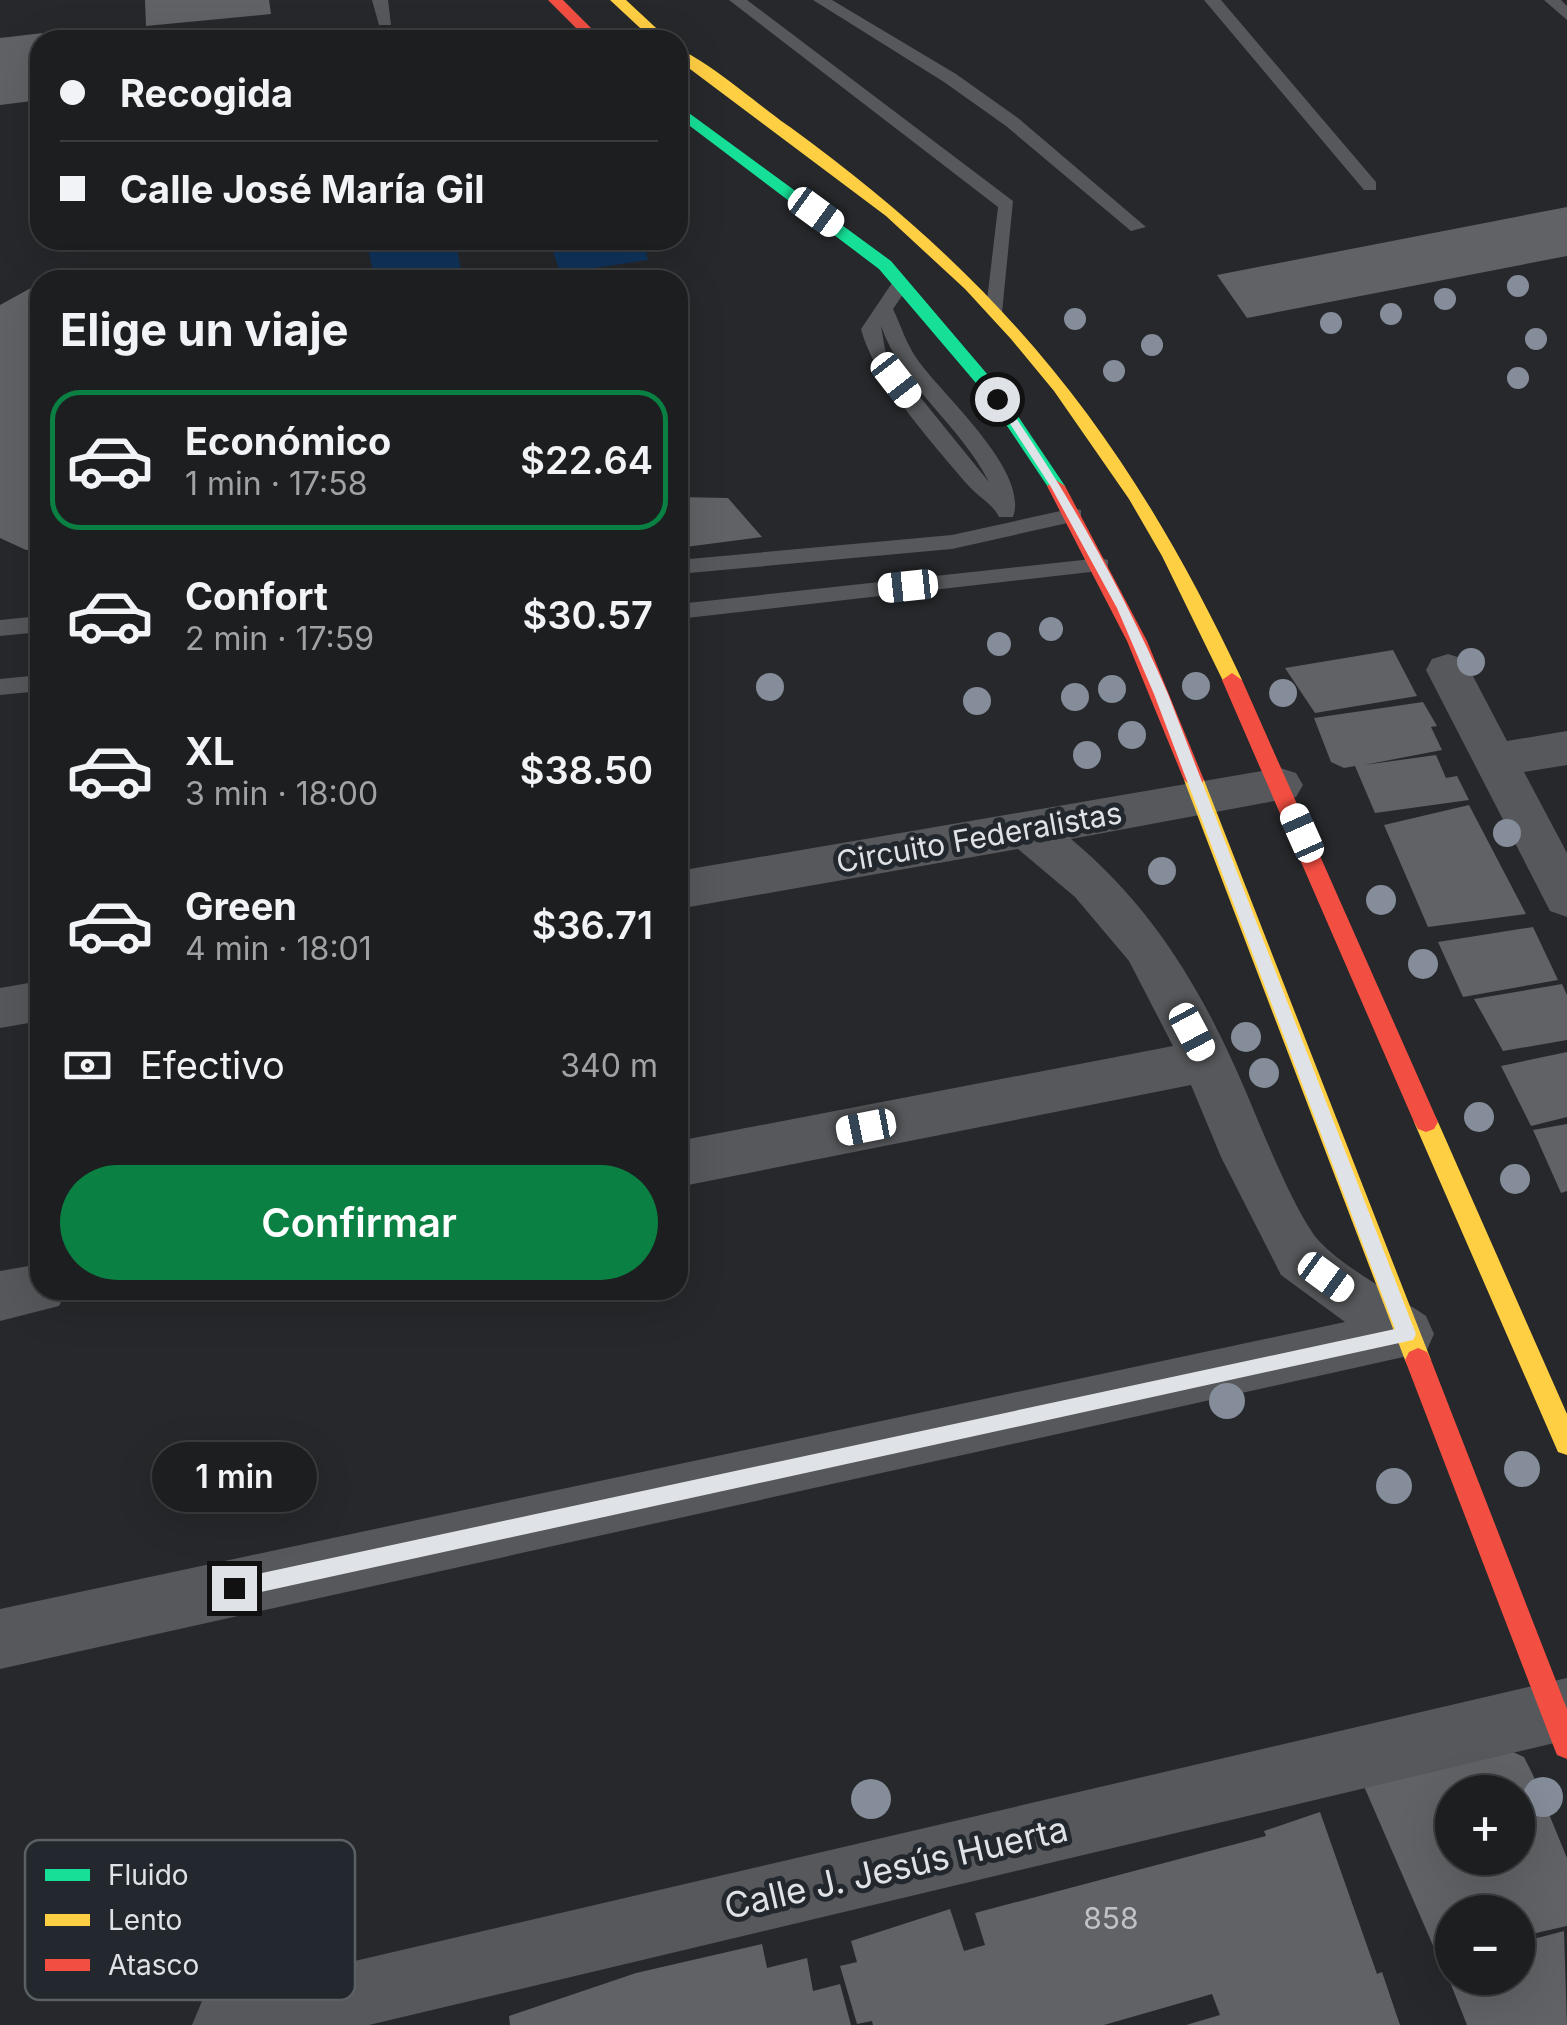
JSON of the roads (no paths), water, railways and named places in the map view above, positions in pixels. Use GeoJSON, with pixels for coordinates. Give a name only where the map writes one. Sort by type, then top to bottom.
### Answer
{"type":"FeatureCollection","features":[{"type":"Feature","properties":{"kind":"main road"},"geometry":{"type":"LineString","coordinates":[[556,0],[586,30]]}},
{"type":"Feature","properties":{"kind":"main road"},"geometry":{"type":"LineString","coordinates":[[617,0],[651,30]]}},
{"type":"Feature","properties":{"kind":"main road"},"geometry":{"type":"LineString","coordinates":[[688,61],[918,236],[994,310],[1107,445],[1192,590],[1567,1443]]}},
{"type":"Feature","properties":{"kind":"main road"},"geometry":{"type":"LineString","coordinates":[[688,117],[873,254],[954,341],[1039,457],[1074,514],[1161,694],[1406,1334],[1563,1722]]}},
{"type":"Feature","properties":{"kind":"street"},"geometry":{"type":"LineString","coordinates":[[1448,670],[1498,759],[1567,898]]}},
{"type":"Feature","properties":{"kind":"street"},"geometry":{"type":"LineString","coordinates":[[1498,759],[1567,748]]}},
{"type":"Feature","properties":{"kind":"street","name":"Circuito Federalistas"},"geometry":{"type":"LineString","coordinates":[[688,888],[1280,785]]}},
{"type":"Feature","properties":{"kind":"street"},"geometry":{"type":"LineString","coordinates":[[1026,829],[1092,884],[1146,947],[1207,1061],[1247,1157],[1300,1258],[1406,1334]]}},
{"type":"Feature","properties":{"kind":"street"},"geometry":{"type":"LineString","coordinates":[[0,1008],[30,1003]]}},
{"type":"Feature","properties":{"kind":"street"},"geometry":{"type":"LineString","coordinates":[[688,1162],[1207,1061]]}},
{"type":"Feature","properties":{"kind":"street"},"geometry":{"type":"LineString","coordinates":[[0,1296],[30,1290]]}},
{"type":"Feature","properties":{"kind":"street"},"geometry":{"type":"LineString","coordinates":[[0,1639],[1406,1334]]}},
{"type":"Feature","properties":{"kind":"street","name":"Calle J. Jesús Huerta"},"geometry":{"type":"LineString","coordinates":[[355,1996],[1563,1722]]}},
{"type":"Feature","properties":{"kind":"street","name":"Calle J. Jesús Huerta"},"geometry":{"type":"LineString","coordinates":[[226,2025],[336,2000]]}},
{"type":"Feature","properties":{"kind":"lane"},"geometry":{"type":"LineString","coordinates":[[380,0],[385,22]]}},
{"type":"Feature","properties":{"kind":"lane"},"geometry":{"type":"LineString","coordinates":[[737,0],[1006,205],[994,310]]}},
{"type":"Feature","properties":{"kind":"lane"},"geometry":{"type":"LineString","coordinates":[[821,0],[981,100],[1137,228]]}},
{"type":"Feature","properties":{"kind":"lane"},"geometry":{"type":"LineString","coordinates":[[1212,0],[1370,186]]}},
{"type":"Feature","properties":{"kind":"lane"},"geometry":{"type":"LineString","coordinates":[[1552,0],[1567,15]]}},
{"type":"Feature","properties":{"kind":"lane"},"geometry":{"type":"LineString","coordinates":[[902,284],[870,329],[877,356],[974,479],[988,494],[1006,502],[1008,529]]}},
{"type":"Feature","properties":{"kind":"lane"},"geometry":{"type":"LineString","coordinates":[[688,566],[952,542],[1074,514]]}},
{"type":"Feature","properties":{"kind":"lane"},"geometry":{"type":"LineString","coordinates":[[688,611],[1101,565]]}},
{"type":"Feature","properties":{"kind":"lane"},"geometry":{"type":"LineString","coordinates":[[0,628],[30,625]]}},
{"type":"Feature","properties":{"kind":"lane"},"geometry":{"type":"LineString","coordinates":[[0,687],[30,684]]}}]}
